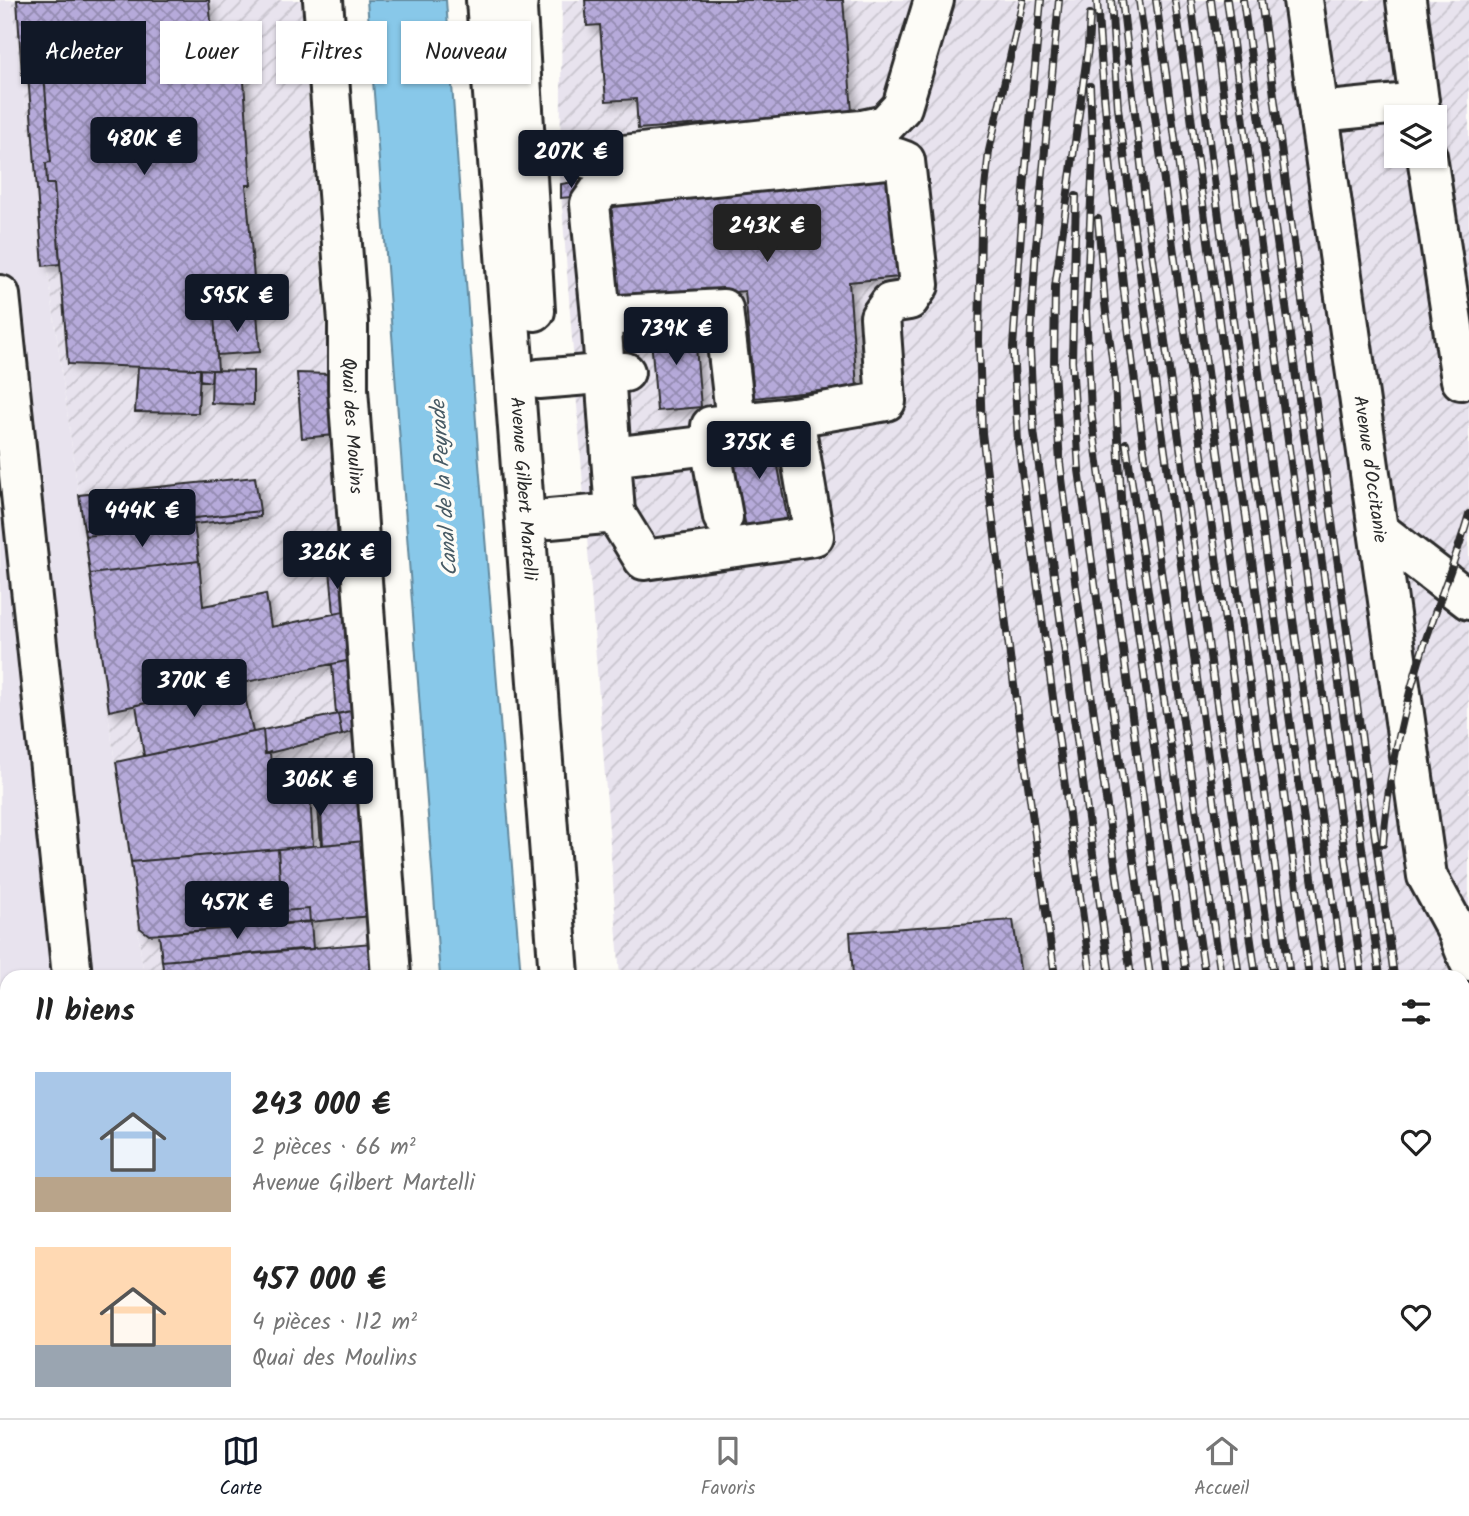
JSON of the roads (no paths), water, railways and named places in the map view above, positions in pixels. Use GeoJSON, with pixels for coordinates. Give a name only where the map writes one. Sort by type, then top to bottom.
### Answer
{"type":"FeatureCollection","features":[{"type":"Feature","properties":{"kind":"street","name":"Quai des Moulins"},"geometry":{"type":"LineString","coordinates":[[323,0],[348,322],[348,389],[391,970]]}},
{"type":"Feature","properties":{"kind":"street","name":"Avenue Gilbert Martelli"},"geometry":{"type":"LineString","coordinates":[[486,0],[559,970]]}},
{"type":"Feature","properties":{"kind":"street","name":"Avenue Gilbert Martelli"},"geometry":{"type":"LineString","coordinates":[[518,0],[540,379],[585,970]]}},
{"type":"Feature","properties":{"kind":"street"},"geometry":{"type":"LineString","coordinates":[[587,159],[862,131],[885,125],[902,107],[934,0]]}},
{"type":"Feature","properties":{"kind":"street","name":"Avenue d'Occitanie"},"geometry":{"type":"LineString","coordinates":[[1303,0],[1427,876],[1465,946]]}},
{"type":"Feature","properties":{"kind":"street"},"geometry":{"type":"LineString","coordinates":[[1406,0],[1419,105]]}},
{"type":"Feature","properties":{"kind":"street"},"geometry":{"type":"LineString","coordinates":[[1319,112],[1384,111]]}},
{"type":"Feature","properties":{"kind":"street"},"geometry":{"type":"LineString","coordinates":[[611,457],[723,434],[812,406],[886,401],[880,317],[890,303],[909,300],[919,285],[904,224],[905,161],[897,158],[602,187],[590,204],[603,245],[601,316],[615,372],[611,457],[615,513],[644,560],[814,536],[812,406]]}},
{"type":"Feature","properties":{"kind":"street"},"geometry":{"type":"LineString","coordinates":[[1429,168],[1461,380]]}},
{"type":"Feature","properties":{"kind":"street"},"geometry":{"type":"LineString","coordinates":[[0,295],[71,970]]}},
{"type":"Feature","properties":{"kind":"street"},"geometry":{"type":"LineString","coordinates":[[601,316],[723,309],[723,517]]}},
{"type":"Feature","properties":{"kind":"street"},"geometry":{"type":"LineString","coordinates":[[540,379],[615,372]]}},
{"type":"Feature","properties":{"kind":"street"},"geometry":{"type":"LineString","coordinates":[[550,519],[615,513]]}},
{"type":"Feature","properties":{"kind":"street"},"geometry":{"type":"LineString","coordinates":[[1378,530],[1469,600]]}},
{"type":"Feature","properties":{"kind":"water","name":"Canal de la Peyrade"},"geometry":{"type":"Polygon","coordinates":[[[367,0],[446,0],[447,21],[401,21],[401,84],[452,84],[479,464],[521,970],[440,970],[373,84],[387,84],[387,21],[369,21],[367,0]]]}},
{"type":"Feature","properties":{"kind":"railway"},"geometry":{"type":"LineString","coordinates":[[1023,0],[989,151],[981,227],[979,341],[982,433],[1054,970]]}},
{"type":"Feature","properties":{"kind":"railway"},"geometry":{"type":"LineString","coordinates":[[1041,0],[1013,347],[1018,442],[1090,970]]}},
{"type":"Feature","properties":{"kind":"railway"},"geometry":{"type":"LineString","coordinates":[[1059,0],[1036,246],[1030,349],[1034,431],[1109,970]]}},
{"type":"Feature","properties":{"kind":"railway"},"geometry":{"type":"LineString","coordinates":[[1097,0],[1106,123],[1133,367],[1220,970]]}},
{"type":"Feature","properties":{"kind":"railway"},"geometry":{"type":"LineString","coordinates":[[1111,0],[1118,108],[1238,970]]}},
{"type":"Feature","properties":{"kind":"railway"},"geometry":{"type":"LineString","coordinates":[[1122,0],[1147,216],[1255,970]]}},
{"type":"Feature","properties":{"kind":"railway"},"geometry":{"type":"LineString","coordinates":[[1139,0],[1273,970]]}},
{"type":"Feature","properties":{"kind":"railway"},"geometry":{"type":"LineString","coordinates":[[1156,0],[1289,970]]}},
{"type":"Feature","properties":{"kind":"railway"},"geometry":{"type":"LineString","coordinates":[[1175,0],[1308,970]]}},
{"type":"Feature","properties":{"kind":"railway"},"geometry":{"type":"LineString","coordinates":[[1191,0],[1224,257],[1325,970]]}},
{"type":"Feature","properties":{"kind":"railway"},"geometry":{"type":"LineString","coordinates":[[1211,0],[1269,451],[1343,970]]}},
{"type":"Feature","properties":{"kind":"railway"},"geometry":{"type":"LineString","coordinates":[[1227,0],[1361,970]]}},
{"type":"Feature","properties":{"kind":"railway"},"geometry":{"type":"LineString","coordinates":[[1243,0],[1379,970]]}},
{"type":"Feature","properties":{"kind":"railway"},"geometry":{"type":"LineString","coordinates":[[1261,0],[1393,970]]}},
{"type":"Feature","properties":{"kind":"railway"},"geometry":{"type":"LineString","coordinates":[[1090,14],[1088,48],[1055,287],[1054,369],[1060,463],[1130,970]]}},
{"type":"Feature","properties":{"kind":"railway"},"geometry":{"type":"LineString","coordinates":[[1090,86],[1093,157],[1086,311],[1091,411],[1166,970]]}},
{"type":"Feature","properties":{"kind":"railway"},"geometry":{"type":"LineString","coordinates":[[1076,196],[1072,361],[1079,470],[1149,970]]}},
{"type":"Feature","properties":{"kind":"railway"},"geometry":{"type":"LineString","coordinates":[[1098,219],[1115,381],[1122,516],[1185,970]]}},
{"type":"Feature","properties":{"kind":"railway"},"geometry":{"type":"LineString","coordinates":[[1126,443],[1204,970]]}},
{"type":"Feature","properties":{"kind":"railway"},"geometry":{"type":"LineString","coordinates":[[1383,844],[1391,775],[1406,706],[1469,514]]}}]}
